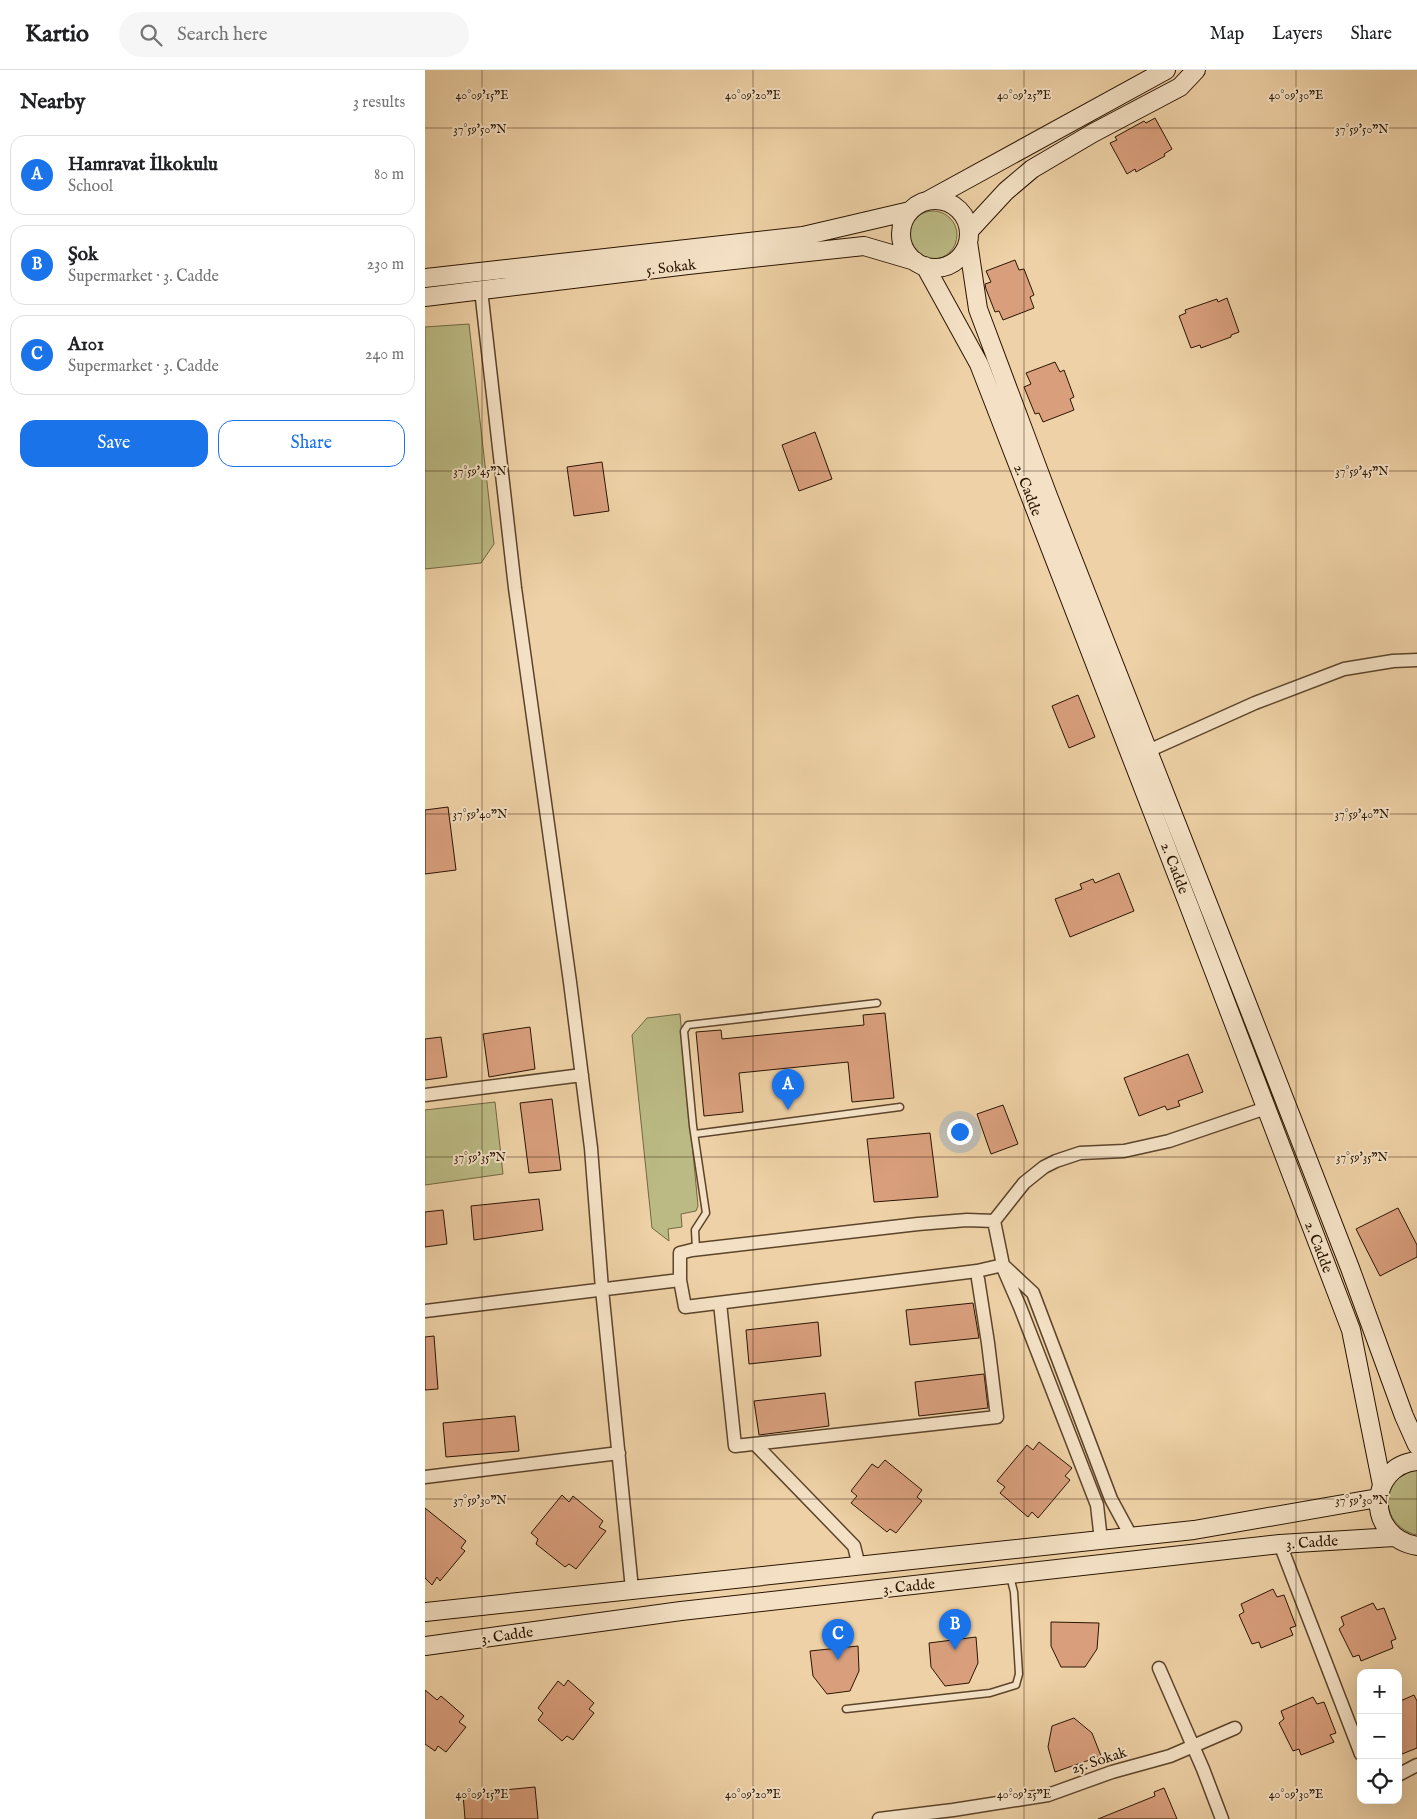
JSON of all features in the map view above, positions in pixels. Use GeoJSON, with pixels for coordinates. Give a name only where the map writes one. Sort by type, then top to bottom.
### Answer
{"type":"FeatureCollection","features":[{"type":"Feature","properties":{"kind":"main road"},"geometry":{"type":"LineString","coordinates":[[1166,70],[919,204],[910,211],[904,221],[901,232],[902,243],[907,253],[920,264],[935,268],[947,266],[960,256],[969,237],[1006,191],[1032,169],[1093,133],[1180,87],[1197,70]]}},
{"type":"Feature","properties":{"kind":"main road"},"geometry":{"type":"LineString","coordinates":[[929,200],[941,200],[951,204],[960,211],[966,220],[969,237]]}},
{"type":"Feature","properties":{"kind":"main road","name":"5. Sokak"},"geometry":{"type":"LineString","coordinates":[[425,278],[803,236],[910,211]]}},
{"type":"Feature","properties":{"kind":"main road","name":"2. Cadde"},"geometry":{"type":"LineString","coordinates":[[969,237],[978,308],[1048,496],[1346,1259],[1404,1416],[1417,1445]]}},
{"type":"Feature","properties":{"kind":"main road","name":"5. Sokak"},"geometry":{"type":"LineString","coordinates":[[425,297],[687,265],[865,246],[920,264]]}},
{"type":"Feature","properties":{"kind":"main road","name":"2. Cadde"},"geometry":{"type":"LineString","coordinates":[[920,264],[979,364],[1351,1330],[1380,1492],[1379,1513],[1385,1526],[1409,1546]]}},
{"type":"Feature","properties":{"kind":"main road"},"geometry":{"type":"LineString","coordinates":[[1380,1492],[1389,1474],[1399,1466],[1417,1461]]}},
{"type":"Feature","properties":{"kind":"main road","name":"3. Cadde"},"geometry":{"type":"LineString","coordinates":[[425,1612],[1195,1530],[1380,1492]]}},
{"type":"Feature","properties":{"kind":"main road","name":"3. Cadde"},"geometry":{"type":"LineString","coordinates":[[425,1646],[681,1612],[1280,1544],[1409,1546]]}},
{"type":"Feature","properties":{"kind":"street"},"geometry":{"type":"LineString","coordinates":[[481,290],[515,588],[591,1148],[602,1289],[632,1589]]}},
{"type":"Feature","properties":{"kind":"street"},"geometry":{"type":"LineString","coordinates":[[1148,751],[1255,703],[1344,669],[1393,661],[1417,660]]}},
{"type":"Feature","properties":{"kind":"street"},"geometry":{"type":"LineString","coordinates":[[425,1095],[582,1075]]}},
{"type":"Feature","properties":{"kind":"street"},"geometry":{"type":"LineString","coordinates":[[1101,1540],[1097,1505],[1003,1266],[994,1221],[1033,1174],[1056,1161],[1080,1154],[1124,1151],[1169,1141],[1266,1108]]}},
{"type":"Feature","properties":{"kind":"street"},"geometry":{"type":"LineString","coordinates":[[994,1221],[967,1220],[918,1224],[680,1253],[680,1280],[685,1307],[977,1271],[1003,1266]]}},
{"type":"Feature","properties":{"kind":"street"},"geometry":{"type":"LineString","coordinates":[[1003,1266],[1033,1293],[1111,1499],[1131,1536]]}},
{"type":"Feature","properties":{"kind":"street"},"geometry":{"type":"LineString","coordinates":[[720,1303],[735,1446],[997,1416],[978,1279]]}},
{"type":"Feature","properties":{"kind":"street"},"geometry":{"type":"LineString","coordinates":[[425,1311],[680,1280]]}},
{"type":"Feature","properties":{"kind":"street"},"geometry":{"type":"LineString","coordinates":[[755,1444],[853,1546],[859,1566]]}},
{"type":"Feature","properties":{"kind":"street"},"geometry":{"type":"LineString","coordinates":[[425,1478],[619,1453]]}},
{"type":"Feature","properties":{"kind":"street"},"geometry":{"type":"LineString","coordinates":[[1280,1544],[1357,1744]]}},
{"type":"Feature","properties":{"kind":"street"},"geometry":{"type":"LineString","coordinates":[[1159,1668],[1222,1819]]}},
{"type":"Feature","properties":{"kind":"street","name":"25. Sokak"},"geometry":{"type":"LineString","coordinates":[[879,1819],[1048,1795],[1112,1772],[1170,1756],[1235,1728]]}},
{"type":"Feature","properties":{"kind":"street"},"geometry":{"type":"LineString","coordinates":[[1402,1773],[1417,1765]]}},
{"type":"Feature","properties":{"kind":"lane"},"geometry":{"type":"LineString","coordinates":[[697,1250],[695,1230],[707,1213],[695,1134],[684,1030],[688,1025],[877,1003]]}},
{"type":"Feature","properties":{"kind":"lane"},"geometry":{"type":"LineString","coordinates":[[695,1134],[900,1107]]}},
{"type":"Feature","properties":{"kind":"lane"},"geometry":{"type":"LineString","coordinates":[[847,1709],[990,1693],[1016,1686],[1019,1674],[1014,1592],[1010,1575]]}},
{"type":"Feature","properties":{"kind":"shaded area"},"geometry":{"type":"Polygon","coordinates":[[[933,211],[942,213],[950,218],[955,226],[957,235],[955,244],[950,252],[942,257],[933,259],[924,257],[916,252],[911,244],[909,235],[911,226],[916,218],[924,213],[933,211]]]}},
{"type":"Feature","properties":{"kind":"shaded area"},"geometry":{"type":"Polygon","coordinates":[[[469,324],[494,544],[481,563],[425,569],[425,327],[469,324]]]}},
{"type":"Feature","properties":{"kind":"shaded area"},"geometry":{"type":"Polygon","coordinates":[[[680,1014],[698,1206],[696,1211],[681,1214],[682,1227],[668,1229],[669,1241],[652,1228],[632,1035],[647,1018],[680,1014]]]}},
{"type":"Feature","properties":{"kind":"shaded area"},"geometry":{"type":"Polygon","coordinates":[[[495,1102],[503,1174],[425,1185],[425,1110],[495,1102]]]}},
{"type":"Feature","properties":{"kind":"shaded area"},"geometry":{"type":"Polygon","coordinates":[[[1417,1470],[1417,1535],[1408,1532],[1395,1521],[1390,1514],[1388,1497],[1396,1480],[1408,1472],[1417,1470]]]}},
{"type":"Feature","properties":{"kind":"building"},"geometry":{"type":"Polygon","coordinates":[[[1155,118],[1172,149],[1164,154],[1165,156],[1136,172],[1135,169],[1127,174],[1110,143],[1117,140],[1115,137],[1144,121],[1146,123],[1155,118]]]}},
{"type":"Feature","properties":{"kind":"building"},"geometry":{"type":"Polygon","coordinates":[[[1015,260],[1019,270],[1024,269],[1034,295],[1030,297],[1034,308],[1003,320],[999,311],[995,312],[986,289],[985,284],[991,282],[986,271],[1015,260]]]}},
{"type":"Feature","properties":{"kind":"building"},"geometry":{"type":"Polygon","coordinates":[[[1227,298],[1239,332],[1231,335],[1231,337],[1201,348],[1200,345],[1191,348],[1179,316],[1186,313],[1185,310],[1217,299],[1218,302],[1227,298]]]}},
{"type":"Feature","properties":{"kind":"building"},"geometry":{"type":"Polygon","coordinates":[[[1055,362],[1060,372],[1064,370],[1074,397],[1070,399],[1074,410],[1043,422],[1039,413],[1035,414],[1024,387],[1031,384],[1026,373],[1055,362]]]}},
{"type":"Feature","properties":{"kind":"building"},"geometry":{"type":"Polygon","coordinates":[[[815,432],[832,479],[799,491],[782,445],[815,432]]]}},
{"type":"Feature","properties":{"kind":"building"},"geometry":{"type":"Polygon","coordinates":[[[602,462],[609,511],[574,516],[567,467],[602,462]]]}},
{"type":"Feature","properties":{"kind":"building"},"geometry":{"type":"Polygon","coordinates":[[[1078,695],[1095,737],[1069,748],[1052,706],[1078,695]]]}},
{"type":"Feature","properties":{"kind":"building"},"geometry":{"type":"Polygon","coordinates":[[[448,807],[456,870],[425,874],[425,810],[448,807]]]}},
{"type":"Feature","properties":{"kind":"building"},"geometry":{"type":"Polygon","coordinates":[[[1119,873],[1134,911],[1070,937],[1055,899],[1082,889],[1080,884],[1093,879],[1095,883],[1119,873]]]}},
{"type":"Feature","properties":{"kind":"building"},"geometry":{"type":"Polygon","coordinates":[[[885,1013],[894,1098],[852,1102],[848,1062],[739,1073],[743,1112],[704,1116],[696,1032],[721,1030],[722,1039],[864,1025],[863,1015],[885,1013]]]}},
{"type":"Feature","properties":{"kind":"building"},"geometry":{"type":"Polygon","coordinates":[[[530,1027],[535,1069],[489,1077],[483,1034],[530,1027]]]}},
{"type":"Feature","properties":{"kind":"building"},"geometry":{"type":"Polygon","coordinates":[[[441,1037],[447,1077],[425,1080],[425,1039],[441,1037]]]}},
{"type":"Feature","properties":{"kind":"building"},"geometry":{"type":"Polygon","coordinates":[[[1188,1054],[1203,1092],[1178,1101],[1180,1106],[1167,1110],[1165,1106],[1139,1116],[1124,1078],[1188,1054]]]}},
{"type":"Feature","properties":{"kind":"building"},"geometry":{"type":"Polygon","coordinates":[[[552,1099],[561,1170],[529,1173],[520,1103],[552,1099]]]}},
{"type":"Feature","properties":{"kind":"building"},"geometry":{"type":"Polygon","coordinates":[[[1003,1105],[1018,1144],[991,1154],[977,1114],[1003,1105]]]}},
{"type":"Feature","properties":{"kind":"building"},"geometry":{"type":"Polygon","coordinates":[[[930,1133],[938,1197],[874,1202],[867,1139],[930,1133]]]}},
{"type":"Feature","properties":{"kind":"building"},"geometry":{"type":"Polygon","coordinates":[[[539,1199],[543,1230],[474,1240],[471,1206],[539,1199]]]}},
{"type":"Feature","properties":{"kind":"building"},"geometry":{"type":"Polygon","coordinates":[[[1398,1208],[1417,1245],[1417,1257],[1380,1276],[1356,1229],[1398,1208]]]}},
{"type":"Feature","properties":{"kind":"building"},"geometry":{"type":"Polygon","coordinates":[[[443,1210],[447,1244],[425,1247],[425,1212],[443,1210]]]}},
{"type":"Feature","properties":{"kind":"building"},"geometry":{"type":"Polygon","coordinates":[[[973,1303],[979,1338],[910,1345],[906,1310],[973,1303]]]}},
{"type":"Feature","properties":{"kind":"building"},"geometry":{"type":"Polygon","coordinates":[[[818,1322],[821,1356],[749,1364],[746,1330],[818,1322]]]}},
{"type":"Feature","properties":{"kind":"building"},"geometry":{"type":"Polygon","coordinates":[[[434,1336],[438,1389],[425,1390],[425,1337],[434,1336]]]}},
{"type":"Feature","properties":{"kind":"building"},"geometry":{"type":"Polygon","coordinates":[[[984,1374],[988,1408],[919,1416],[915,1382],[984,1374]]]}},
{"type":"Feature","properties":{"kind":"building"},"geometry":{"type":"Polygon","coordinates":[[[825,1393],[829,1426],[759,1435],[754,1401],[825,1393]]]}},
{"type":"Feature","properties":{"kind":"building"},"geometry":{"type":"Polygon","coordinates":[[[515,1416],[519,1451],[446,1457],[443,1423],[515,1416]]]}},
{"type":"Feature","properties":{"kind":"building"},"geometry":{"type":"Polygon","coordinates":[[[1039,1442],[1072,1468],[1065,1476],[1070,1480],[1038,1518],[1032,1512],[1028,1517],[1000,1493],[1005,1487],[997,1481],[1027,1445],[1033,1450],[1039,1442]]]}},
{"type":"Feature","properties":{"kind":"building"},"geometry":{"type":"Polygon","coordinates":[[[885,1460],[922,1490],[917,1497],[922,1501],[896,1533],[890,1529],[887,1532],[851,1503],[857,1496],[851,1491],[872,1464],[878,1468],[885,1460]]]}},
{"type":"Feature","properties":{"kind":"building"},"geometry":{"type":"Polygon","coordinates":[[[562,1495],[569,1502],[573,1496],[603,1521],[599,1527],[606,1531],[576,1569],[569,1564],[565,1567],[536,1544],[538,1539],[531,1533],[562,1495]]]}},
{"type":"Feature","properties":{"kind":"building"},"geometry":{"type":"Polygon","coordinates":[[[425,1508],[466,1541],[461,1548],[465,1551],[440,1581],[437,1577],[432,1585],[425,1578],[425,1508]]]}},
{"type":"Feature","properties":{"kind":"building"},"geometry":{"type":"Polygon","coordinates":[[[1273,1589],[1277,1597],[1284,1595],[1296,1626],[1290,1628],[1293,1635],[1261,1648],[1259,1642],[1252,1644],[1239,1615],[1244,1612],[1241,1604],[1273,1589]]]}},
{"type":"Feature","properties":{"kind":"building"},"geometry":{"type":"Polygon","coordinates":[[[1373,1603],[1377,1610],[1384,1608],[1396,1639],[1391,1641],[1393,1648],[1361,1661],[1359,1655],[1353,1657],[1339,1629],[1344,1625],[1341,1617],[1373,1603]]]}},
{"type":"Feature","properties":{"kind":"building"},"geometry":{"type":"Polygon","coordinates":[[[1051,1622],[1099,1623],[1097,1649],[1085,1667],[1061,1667],[1051,1646],[1051,1622]]]}},
{"type":"Feature","properties":{"kind":"building"},"geometry":{"type":"Polygon","coordinates":[[[976,1637],[978,1663],[969,1683],[945,1686],[931,1667],[929,1643],[976,1637]]]}},
{"type":"Feature","properties":{"kind":"building"},"geometry":{"type":"Polygon","coordinates":[[[858,1646],[859,1671],[850,1691],[827,1694],[813,1676],[810,1651],[858,1646]]]}},
{"type":"Feature","properties":{"kind":"building"},"geometry":{"type":"Polygon","coordinates":[[[568,1680],[594,1703],[589,1709],[594,1713],[573,1740],[567,1736],[562,1741],[538,1720],[543,1713],[538,1708],[558,1681],[564,1686],[568,1680]]]}},
{"type":"Feature","properties":{"kind":"building"},"geometry":{"type":"Polygon","coordinates":[[[425,1690],[437,1700],[441,1696],[464,1716],[459,1722],[466,1727],[446,1752],[438,1746],[435,1751],[425,1744],[425,1690]]]}},
{"type":"Feature","properties":{"kind":"building"},"geometry":{"type":"Polygon","coordinates":[[[1414,1695],[1417,1701],[1417,1748],[1402,1754],[1402,1714],[1402,1700],[1414,1695]]]}},
{"type":"Feature","properties":{"kind":"building"},"geometry":{"type":"Polygon","coordinates":[[[1313,1697],[1317,1704],[1324,1702],[1336,1733],[1330,1735],[1334,1742],[1301,1755],[1299,1749],[1293,1751],[1279,1723],[1284,1719],[1281,1711],[1313,1697]]]}},
{"type":"Feature","properties":{"kind":"building"},"geometry":{"type":"Polygon","coordinates":[[[1074,1718],[1092,1733],[1101,1756],[1055,1772],[1048,1747],[1052,1726],[1074,1718]]]}},
{"type":"Feature","properties":{"kind":"building"},"geometry":{"type":"Polygon","coordinates":[[[535,1787],[538,1819],[465,1819],[463,1794],[535,1787]]]}},
{"type":"Feature","properties":{"kind":"building"},"geometry":{"type":"Polygon","coordinates":[[[1164,1788],[1177,1819],[1098,1819],[1155,1796],[1154,1792],[1164,1788]]]}},
{"type":"Feature","properties":{"kind":"place","name":"Hamravat İlkokulu"},"geometry":{"type":"Point","coordinates":[788,1110]}},
{"type":"Feature","properties":{"kind":"place","name":"Şok"},"geometry":{"type":"Point","coordinates":[955,1650]}},
{"type":"Feature","properties":{"kind":"place","name":"A101"},"geometry":{"type":"Point","coordinates":[838,1660]}}]}
